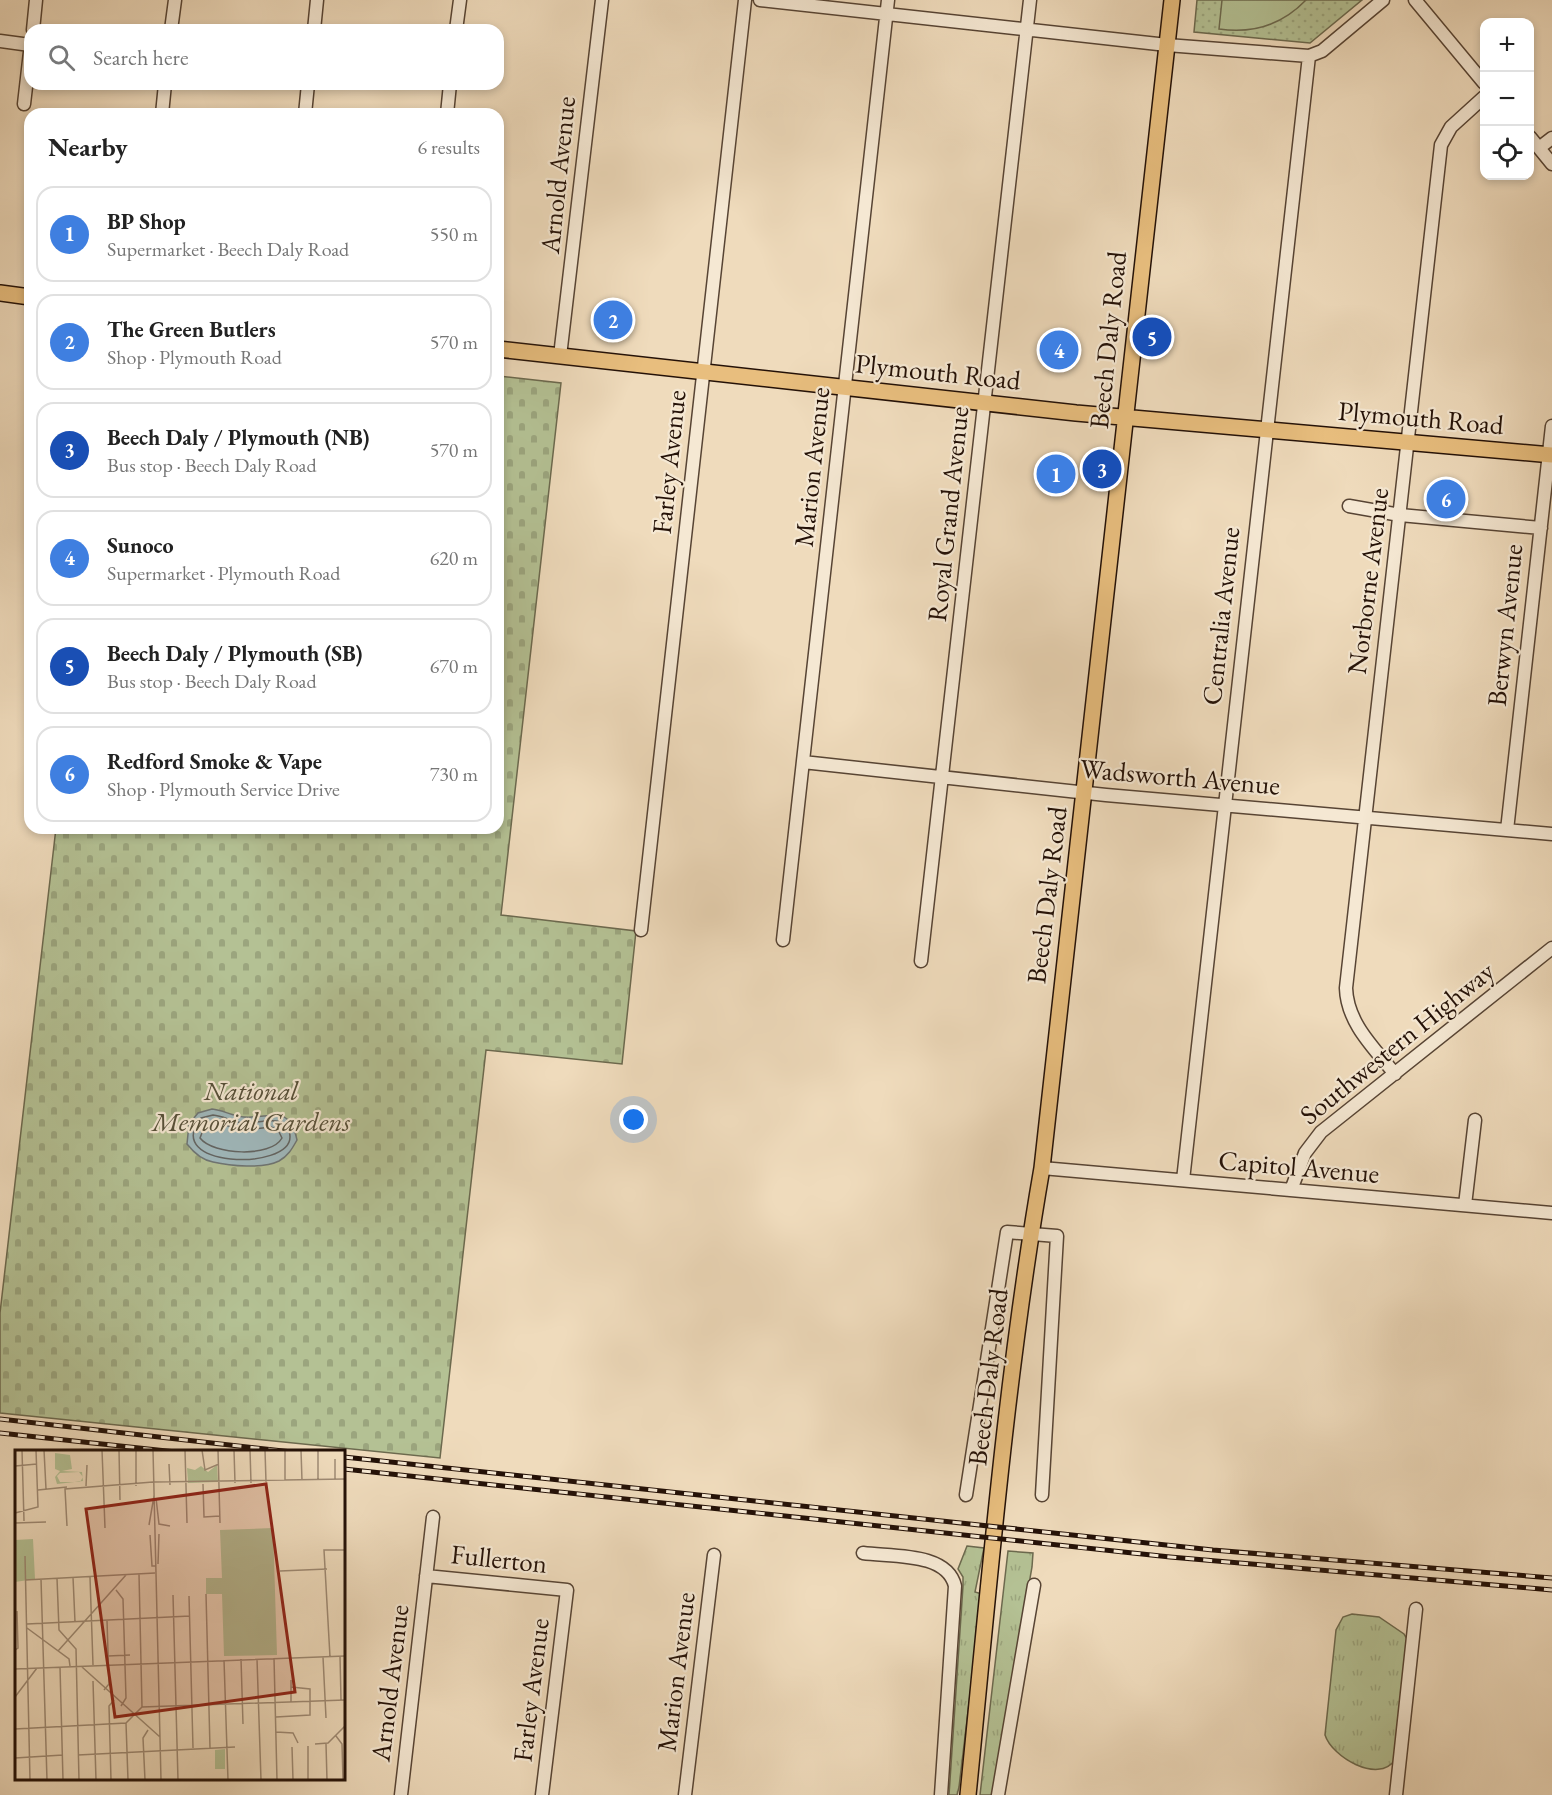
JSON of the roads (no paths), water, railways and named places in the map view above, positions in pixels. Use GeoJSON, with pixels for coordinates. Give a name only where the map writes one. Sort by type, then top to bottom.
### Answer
{"type":"FeatureCollection","features":[{"type":"Feature","properties":{"kind":"main road","name":"Beech Daly Road"},"geometry":{"type":"LineString","coordinates":[[968,1795],[997,1514],[1030,1233],[1042,1168],[1172,0]]}},
{"type":"Feature","properties":{"kind":"main road"},"geometry":{"type":"LineString","coordinates":[[0,293],[24,296]]}},
{"type":"Feature","properties":{"kind":"main road","name":"Plymouth Road"},"geometry":{"type":"LineString","coordinates":[[504,350],[1124,417],[1550,455]]}},
{"type":"Feature","properties":{"kind":"street"},"geometry":{"type":"LineString","coordinates":[[34,24],[36,0]]}},
{"type":"Feature","properties":{"kind":"street"},"geometry":{"type":"LineString","coordinates":[[172,24],[175,0]]}},
{"type":"Feature","properties":{"kind":"street"},"geometry":{"type":"LineString","coordinates":[[315,24],[317,0]]}},
{"type":"Feature","properties":{"kind":"street"},"geometry":{"type":"LineString","coordinates":[[457,24],[460,0]]}},
{"type":"Feature","properties":{"kind":"street","name":"Arnold Avenue"},"geometry":{"type":"LineString","coordinates":[[560,356],[602,0]]}},
{"type":"Feature","properties":{"kind":"street","name":"Farley Avenue"},"geometry":{"type":"LineString","coordinates":[[641,930],[745,0]]}},
{"type":"Feature","properties":{"kind":"street"},"geometry":{"type":"LineString","coordinates":[[760,0],[1167,45],[1309,56],[1322,51],[1383,0]]}},
{"type":"Feature","properties":{"kind":"street","name":"Marion Avenue"},"geometry":{"type":"LineString","coordinates":[[783,940],[888,0]]}},
{"type":"Feature","properties":{"kind":"street","name":"Royal Grand Avenue"},"geometry":{"type":"LineString","coordinates":[[921,961],[1030,0]]}},
{"type":"Feature","properties":{"kind":"street"},"geometry":{"type":"LineString","coordinates":[[1415,0],[1480,77]]}},
{"type":"Feature","properties":{"kind":"street"},"geometry":{"type":"LineString","coordinates":[[0,41],[24,44]]}},
{"type":"Feature","properties":{"kind":"street","name":"Centralia Avenue"},"geometry":{"type":"LineString","coordinates":[[1183,1180],[1309,56]]}},
{"type":"Feature","properties":{"kind":"street"},"geometry":{"type":"LineString","coordinates":[[24,104],[26,90]]}},
{"type":"Feature","properties":{"kind":"street"},"geometry":{"type":"LineString","coordinates":[[163,108],[164,90]]}},
{"type":"Feature","properties":{"kind":"street"},"geometry":{"type":"LineString","coordinates":[[305,108],[307,90]]}},
{"type":"Feature","properties":{"kind":"street"},"geometry":{"type":"LineString","coordinates":[[448,108],[449,90]]}},
{"type":"Feature","properties":{"kind":"street","name":"Norborne Avenue"},"geometry":{"type":"LineString","coordinates":[[1395,1074],[1355,1023],[1346,1001],[1441,145],[1451,127],[1480,101]]}},
{"type":"Feature","properties":{"kind":"street"},"geometry":{"type":"LineString","coordinates":[[1539,148],[1552,138]]}},
{"type":"Feature","properties":{"kind":"street"},"geometry":{"type":"LineString","coordinates":[[1534,141],[1552,164]]}},
{"type":"Feature","properties":{"kind":"street","name":"Berwyn Avenue"},"geometry":{"type":"LineString","coordinates":[[1507,830],[1552,426]]}},
{"type":"Feature","properties":{"kind":"street"},"geometry":{"type":"LineString","coordinates":[[1349,506],[1400,515],[1540,528]]}},
{"type":"Feature","properties":{"kind":"street","name":"Wadsworth Avenue"},"geometry":{"type":"LineString","coordinates":[[803,762],[1225,806],[1552,834]]}},
{"type":"Feature","properties":{"kind":"street","name":"Southwestern Highway"},"geometry":{"type":"LineString","coordinates":[[1291,1190],[1305,1153],[1314,1139],[1552,948]]}},
{"type":"Feature","properties":{"kind":"street"},"geometry":{"type":"LineString","coordinates":[[1465,1206],[1475,1120]]}},
{"type":"Feature","properties":{"kind":"street","name":"Capitol Avenue"},"geometry":{"type":"LineString","coordinates":[[1042,1168],[1552,1213]]}},
{"type":"Feature","properties":{"kind":"street"},"geometry":{"type":"LineString","coordinates":[[966,1495],[1007,1232],[1057,1236],[1042,1495]]}},
{"type":"Feature","properties":{"kind":"street","name":"Arnold Avenue"},"geometry":{"type":"LineString","coordinates":[[401,1795],[433,1517]]}},
{"type":"Feature","properties":{"kind":"street"},"geometry":{"type":"LineString","coordinates":[[863,1553],[926,1560],[940,1565],[953,1577],[956,1586],[941,1795]]}},
{"type":"Feature","properties":{"kind":"street","name":"Marion Avenue"},"geometry":{"type":"LineString","coordinates":[[685,1795],[714,1555]]}},
{"type":"Feature","properties":{"kind":"street","name":"Fullerton"},"geometry":{"type":"LineString","coordinates":[[426,1576],[567,1590]]}},
{"type":"Feature","properties":{"kind":"street"},"geometry":{"type":"LineString","coordinates":[[999,1795],[1034,1585]]}},
{"type":"Feature","properties":{"kind":"street","name":"Farley Avenue"},"geometry":{"type":"LineString","coordinates":[[542,1795],[567,1590]]}},
{"type":"Feature","properties":{"kind":"street"},"geometry":{"type":"LineString","coordinates":[[1396,1795],[1416,1609]]}},
{"type":"Feature","properties":{"kind":"water"},"geometry":{"type":"Polygon","coordinates":[[[212,1109],[244,1117],[278,1115],[284,1117],[294,1128],[297,1140],[285,1157],[272,1164],[246,1166],[209,1161],[198,1156],[187,1144],[189,1124],[198,1113],[212,1109]]]}},
{"type":"Feature","properties":{"kind":"railway"},"geometry":{"type":"LineString","coordinates":[[0,1419],[274,1450]]}},
{"type":"Feature","properties":{"kind":"railway"},"geometry":{"type":"LineString","coordinates":[[0,1433],[157,1450]]}},
{"type":"Feature","properties":{"kind":"railway"},"geometry":{"type":"LineString","coordinates":[[345,1457],[1213,1550],[1552,1578]]}},
{"type":"Feature","properties":{"kind":"railway"},"geometry":{"type":"LineString","coordinates":[[345,1469],[1170,1557],[1552,1590]]}},
{"type":"Feature","properties":{"kind":"place","name":"The Green Butlers"},"geometry":{"type":"Point","coordinates":[613,320]}},
{"type":"Feature","properties":{"kind":"place","name":"Beech Daly / Plymouth (SB)"},"geometry":{"type":"Point","coordinates":[1152,337]}},
{"type":"Feature","properties":{"kind":"place","name":"Sunoco"},"geometry":{"type":"Point","coordinates":[1059,350]}},
{"type":"Feature","properties":{"kind":"place","name":"Beech Daly / Plymouth (NB)"},"geometry":{"type":"Point","coordinates":[1102,469]}},
{"type":"Feature","properties":{"kind":"place","name":"BP Shop"},"geometry":{"type":"Point","coordinates":[1056,474]}},
{"type":"Feature","properties":{"kind":"place","name":"Redford Smoke & Vape"},"geometry":{"type":"Point","coordinates":[1446,499]}},
{"type":"Feature","properties":{"kind":"park label","name":"National Memorial Gardens"},"geometry":{"type":"Point","coordinates":[251,1106]}}]}
